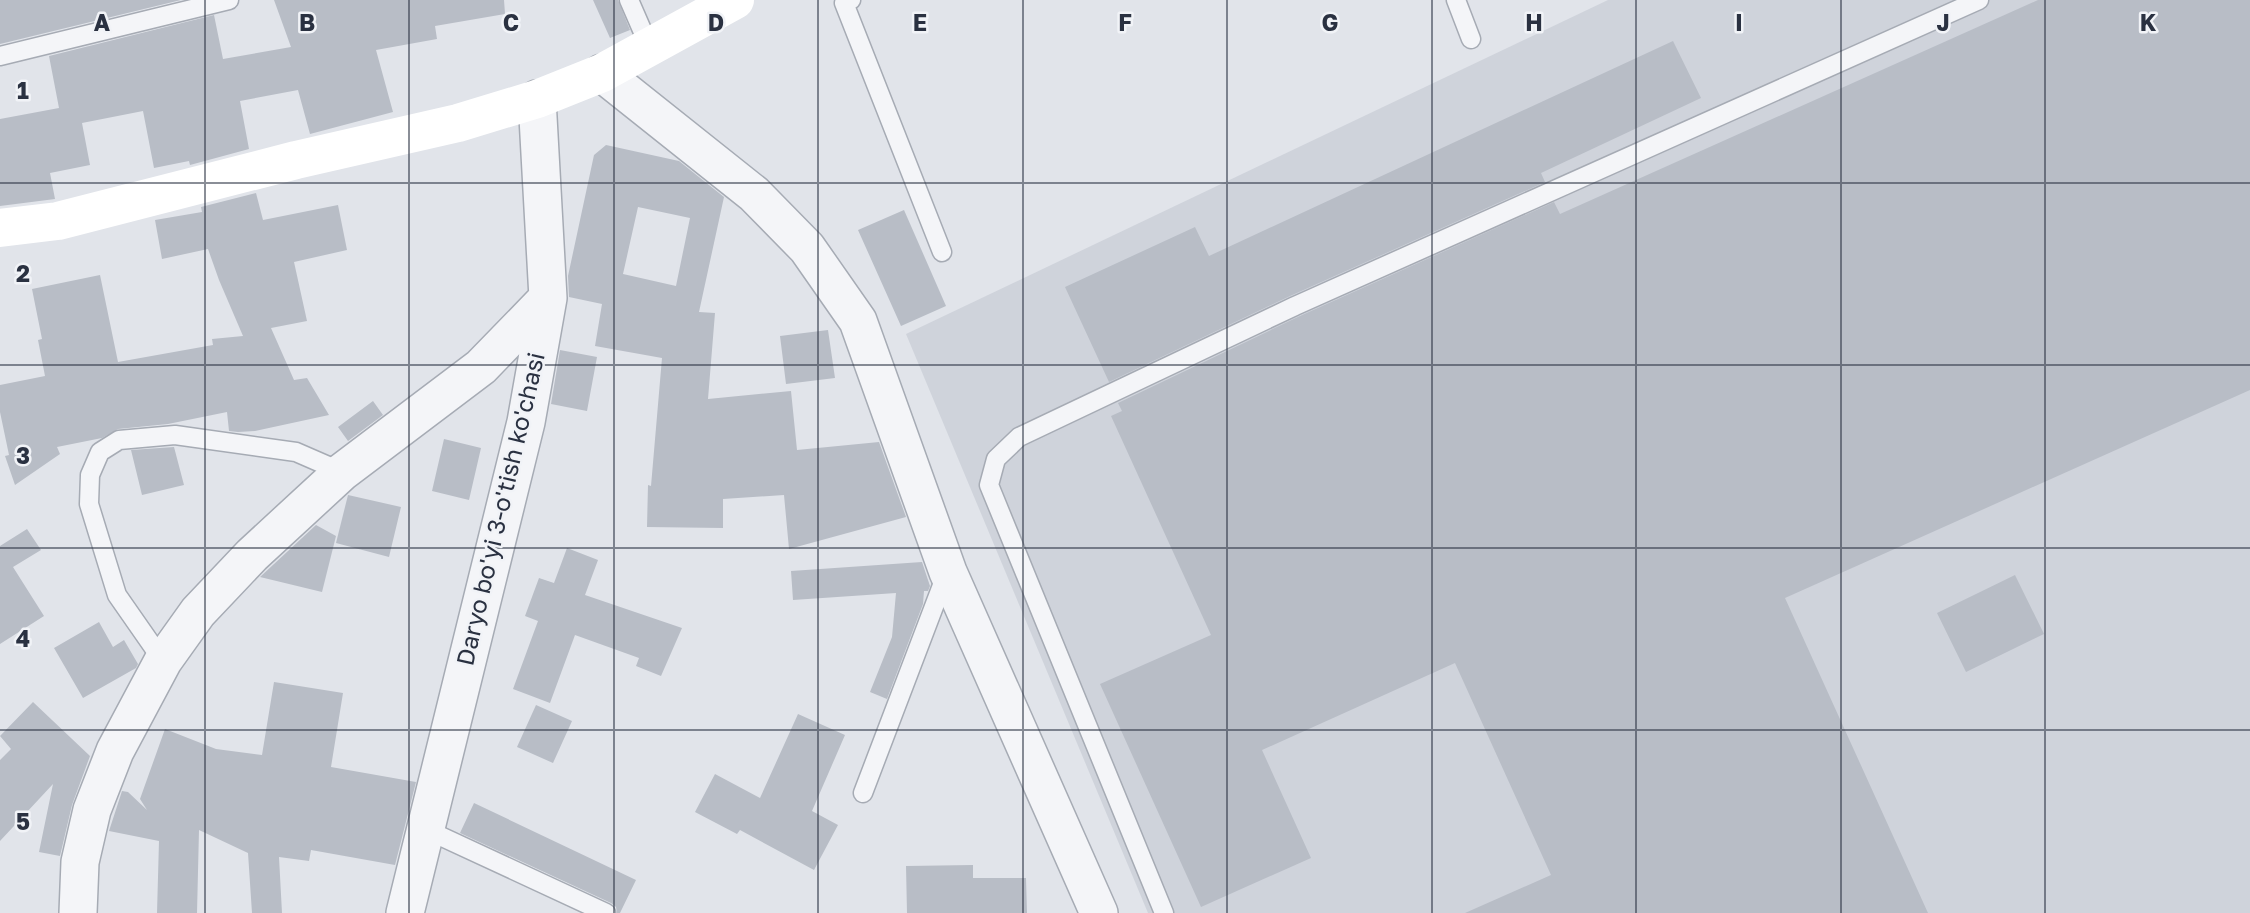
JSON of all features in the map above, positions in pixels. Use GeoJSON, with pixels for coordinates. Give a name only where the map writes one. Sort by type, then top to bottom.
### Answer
{"type":"FeatureCollection","features":[{"type":"Feature","properties":{"kind":"street"},"geometry":{"type":"LineString","coordinates":[[0,228],[58,221],[296,160],[458,123],[537,99],[602,73],[736,0]]}},
{"type":"Feature","properties":{"kind":"street"},"geometry":{"type":"LineString","coordinates":[[602,73],[754,194],[807,248],[858,321],[948,572],[1099,913]]}},
{"type":"Feature","properties":{"kind":"street","name":"Daryo bo'yi 3-o'tish ko'chasi"},"geometry":{"type":"LineString","coordinates":[[405,913],[526,422],[548,298],[537,99]]}},
{"type":"Feature","properties":{"kind":"street"},"geometry":{"type":"LineString","coordinates":[[78,913],[80,862],[92,810],[115,751],[163,661],[198,612],[251,555],[342,472],[481,367],[548,298]]}},
{"type":"Feature","properties":{"kind":"lane"},"geometry":{"type":"LineString","coordinates":[[0,56],[229,0]]}},
{"type":"Feature","properties":{"kind":"lane"},"geometry":{"type":"LineString","coordinates":[[629,0],[649,46]]}},
{"type":"Feature","properties":{"kind":"lane"},"geometry":{"type":"LineString","coordinates":[[851,0],[844,3],[942,253]]}},
{"type":"Feature","properties":{"kind":"lane"},"geometry":{"type":"LineString","coordinates":[[1455,0],[1471,39]]}},
{"type":"Feature","properties":{"kind":"lane"},"geometry":{"type":"LineString","coordinates":[[1164,913],[989,485],[996,458],[1019,437],[1295,306],[1979,0]]}},
{"type":"Feature","properties":{"kind":"lane"},"geometry":{"type":"LineString","coordinates":[[163,661],[117,595],[89,504],[90,475],[100,452],[119,440],[175,435],[296,452],[342,472]]}},
{"type":"Feature","properties":{"kind":"lane"},"geometry":{"type":"LineString","coordinates":[[863,793],[948,572]]}},
{"type":"Feature","properties":{"kind":"lane"},"geometry":{"type":"LineString","coordinates":[[425,829],[606,913]]}},
{"type":"Feature","properties":{"kind":"shaded area"},"geometry":{"type":"Polygon","coordinates":[[[1608,0],[2250,0],[2250,913],[1148,913],[906,334],[1608,0]]]}},
{"type":"Feature","properties":{"kind":"building"},"geometry":{"type":"Polygon","coordinates":[[[0,0],[181,0],[0,44],[0,0]]]}},
{"type":"Feature","properties":{"kind":"building"},"geometry":{"type":"Polygon","coordinates":[[[274,0],[504,0],[505,14],[435,26],[437,39],[376,50],[393,112],[310,134],[298,90],[240,101],[249,149],[190,165],[189,161],[154,168],[143,111],[82,123],[90,165],[50,173],[55,199],[0,206],[0,119],[59,108],[49,56],[214,15],[223,59],[291,47],[274,0]]]}},
{"type":"Feature","properties":{"kind":"building"},"geometry":{"type":"Polygon","coordinates":[[[593,0],[618,0],[630,30],[610,38],[593,0]]]}},
{"type":"Feature","properties":{"kind":"building"},"geometry":{"type":"Polygon","coordinates":[[[2038,0],[2250,0],[2250,390],[1785,598],[1928,913],[1465,913],[1551,875],[1455,663],[1262,750],[1311,858],[1201,907],[1100,684],[1211,635],[1111,416],[1122,411],[1118,403],[1300,316],[1554,202],[1560,214],[2038,0]]]}},
{"type":"Feature","properties":{"kind":"building"},"geometry":{"type":"Polygon","coordinates":[[[1673,41],[1701,98],[1541,173],[1545,182],[1290,296],[1109,382],[1065,287],[1195,227],[1209,256],[1673,41]]]}},
{"type":"Feature","properties":{"kind":"building"},"geometry":{"type":"Polygon","coordinates":[[[606,145],[679,161],[724,197],[699,312],[715,313],[708,399],[791,391],[797,450],[879,442],[906,517],[789,549],[784,495],[723,499],[723,528],[647,527],[648,485],[651,486],[662,358],[595,346],[602,304],[569,297],[568,276],[594,155],[606,145]],[[638,207],[623,274],[676,286],[690,218],[638,207]]]}},
{"type":"Feature","properties":{"kind":"building"},"geometry":{"type":"Polygon","coordinates":[[[256,193],[263,220],[338,205],[347,250],[294,262],[307,321],[271,328],[294,380],[307,378],[329,415],[255,431],[229,431],[227,412],[168,424],[118,429],[102,438],[57,447],[60,454],[15,485],[5,456],[9,455],[0,412],[0,385],[45,376],[38,340],[42,339],[32,289],[100,275],[118,362],[213,345],[212,339],[243,336],[208,249],[162,259],[155,220],[202,212],[201,207],[256,193]]]}},
{"type":"Feature","properties":{"kind":"building"},"geometry":{"type":"Polygon","coordinates":[[[904,210],[946,306],[901,326],[858,230],[904,210]]]}},
{"type":"Feature","properties":{"kind":"building"},"geometry":{"type":"Polygon","coordinates":[[[828,330],[835,378],[786,384],[780,336],[828,330]]]}},
{"type":"Feature","properties":{"kind":"building"},"geometry":{"type":"Polygon","coordinates":[[[560,350],[597,357],[587,411],[551,404],[560,350]]]}},
{"type":"Feature","properties":{"kind":"building"},"geometry":{"type":"Polygon","coordinates":[[[373,401],[383,415],[348,441],[338,427],[373,401]]]}},
{"type":"Feature","properties":{"kind":"building"},"geometry":{"type":"Polygon","coordinates":[[[444,439],[481,448],[469,500],[432,491],[444,439]]]}},
{"type":"Feature","properties":{"kind":"building"},"geometry":{"type":"Polygon","coordinates":[[[174,447],[184,485],[142,495],[131,450],[174,447]]]}},
{"type":"Feature","properties":{"kind":"building"},"geometry":{"type":"Polygon","coordinates":[[[348,495],[401,507],[389,557],[336,543],[348,495]]]}},
{"type":"Feature","properties":{"kind":"building"},"geometry":{"type":"Polygon","coordinates":[[[316,525],[336,536],[322,592],[260,577],[316,525]]]}},
{"type":"Feature","properties":{"kind":"building"},"geometry":{"type":"Polygon","coordinates":[[[27,529],[41,550],[13,567],[44,616],[0,644],[0,546],[27,529]]]}},
{"type":"Feature","properties":{"kind":"building"},"geometry":{"type":"Polygon","coordinates":[[[567,548],[598,560],[585,595],[682,628],[661,676],[636,666],[639,658],[575,635],[550,703],[513,689],[538,621],[525,616],[539,578],[554,583],[567,548]]]}},
{"type":"Feature","properties":{"kind":"building"},"geometry":{"type":"Polygon","coordinates":[[[922,562],[930,586],[928,591],[924,591],[923,604],[887,699],[870,692],[892,637],[896,593],[793,600],[791,571],[922,562]]]}},
{"type":"Feature","properties":{"kind":"building"},"geometry":{"type":"Polygon","coordinates":[[[2015,575],[2044,634],[1966,672],[1937,613],[2015,575]]]}},
{"type":"Feature","properties":{"kind":"building"},"geometry":{"type":"Polygon","coordinates":[[[99,622],[113,647],[124,640],[138,664],[136,668],[83,698],[54,648],[99,622]]]}},
{"type":"Feature","properties":{"kind":"building"},"geometry":{"type":"Polygon","coordinates":[[[274,682],[343,693],[331,767],[416,782],[395,865],[311,850],[309,861],[279,857],[282,913],[252,913],[248,853],[199,830],[197,913],[157,913],[159,841],[109,831],[122,791],[128,792],[147,810],[140,799],[165,729],[216,749],[262,755],[274,682]]]}},
{"type":"Feature","properties":{"kind":"building"},"geometry":{"type":"Polygon","coordinates":[[[33,702],[90,756],[72,805],[60,856],[39,852],[53,784],[0,841],[0,760],[11,749],[0,736],[33,702]]]}},
{"type":"Feature","properties":{"kind":"building"},"geometry":{"type":"Polygon","coordinates":[[[536,705],[572,721],[553,763],[517,747],[536,705]]]}},
{"type":"Feature","properties":{"kind":"building"},"geometry":{"type":"Polygon","coordinates":[[[798,714],[845,735],[812,811],[838,825],[814,870],[740,830],[737,834],[695,812],[715,774],[760,798],[798,714]]]}},
{"type":"Feature","properties":{"kind":"building"},"geometry":{"type":"Polygon","coordinates":[[[474,803],[636,880],[620,913],[617,913],[616,907],[611,903],[460,833],[474,803]]]}},
{"type":"Feature","properties":{"kind":"building"},"geometry":{"type":"Polygon","coordinates":[[[973,865],[973,878],[1026,878],[1027,913],[907,913],[906,866],[973,865]]]}}]}
